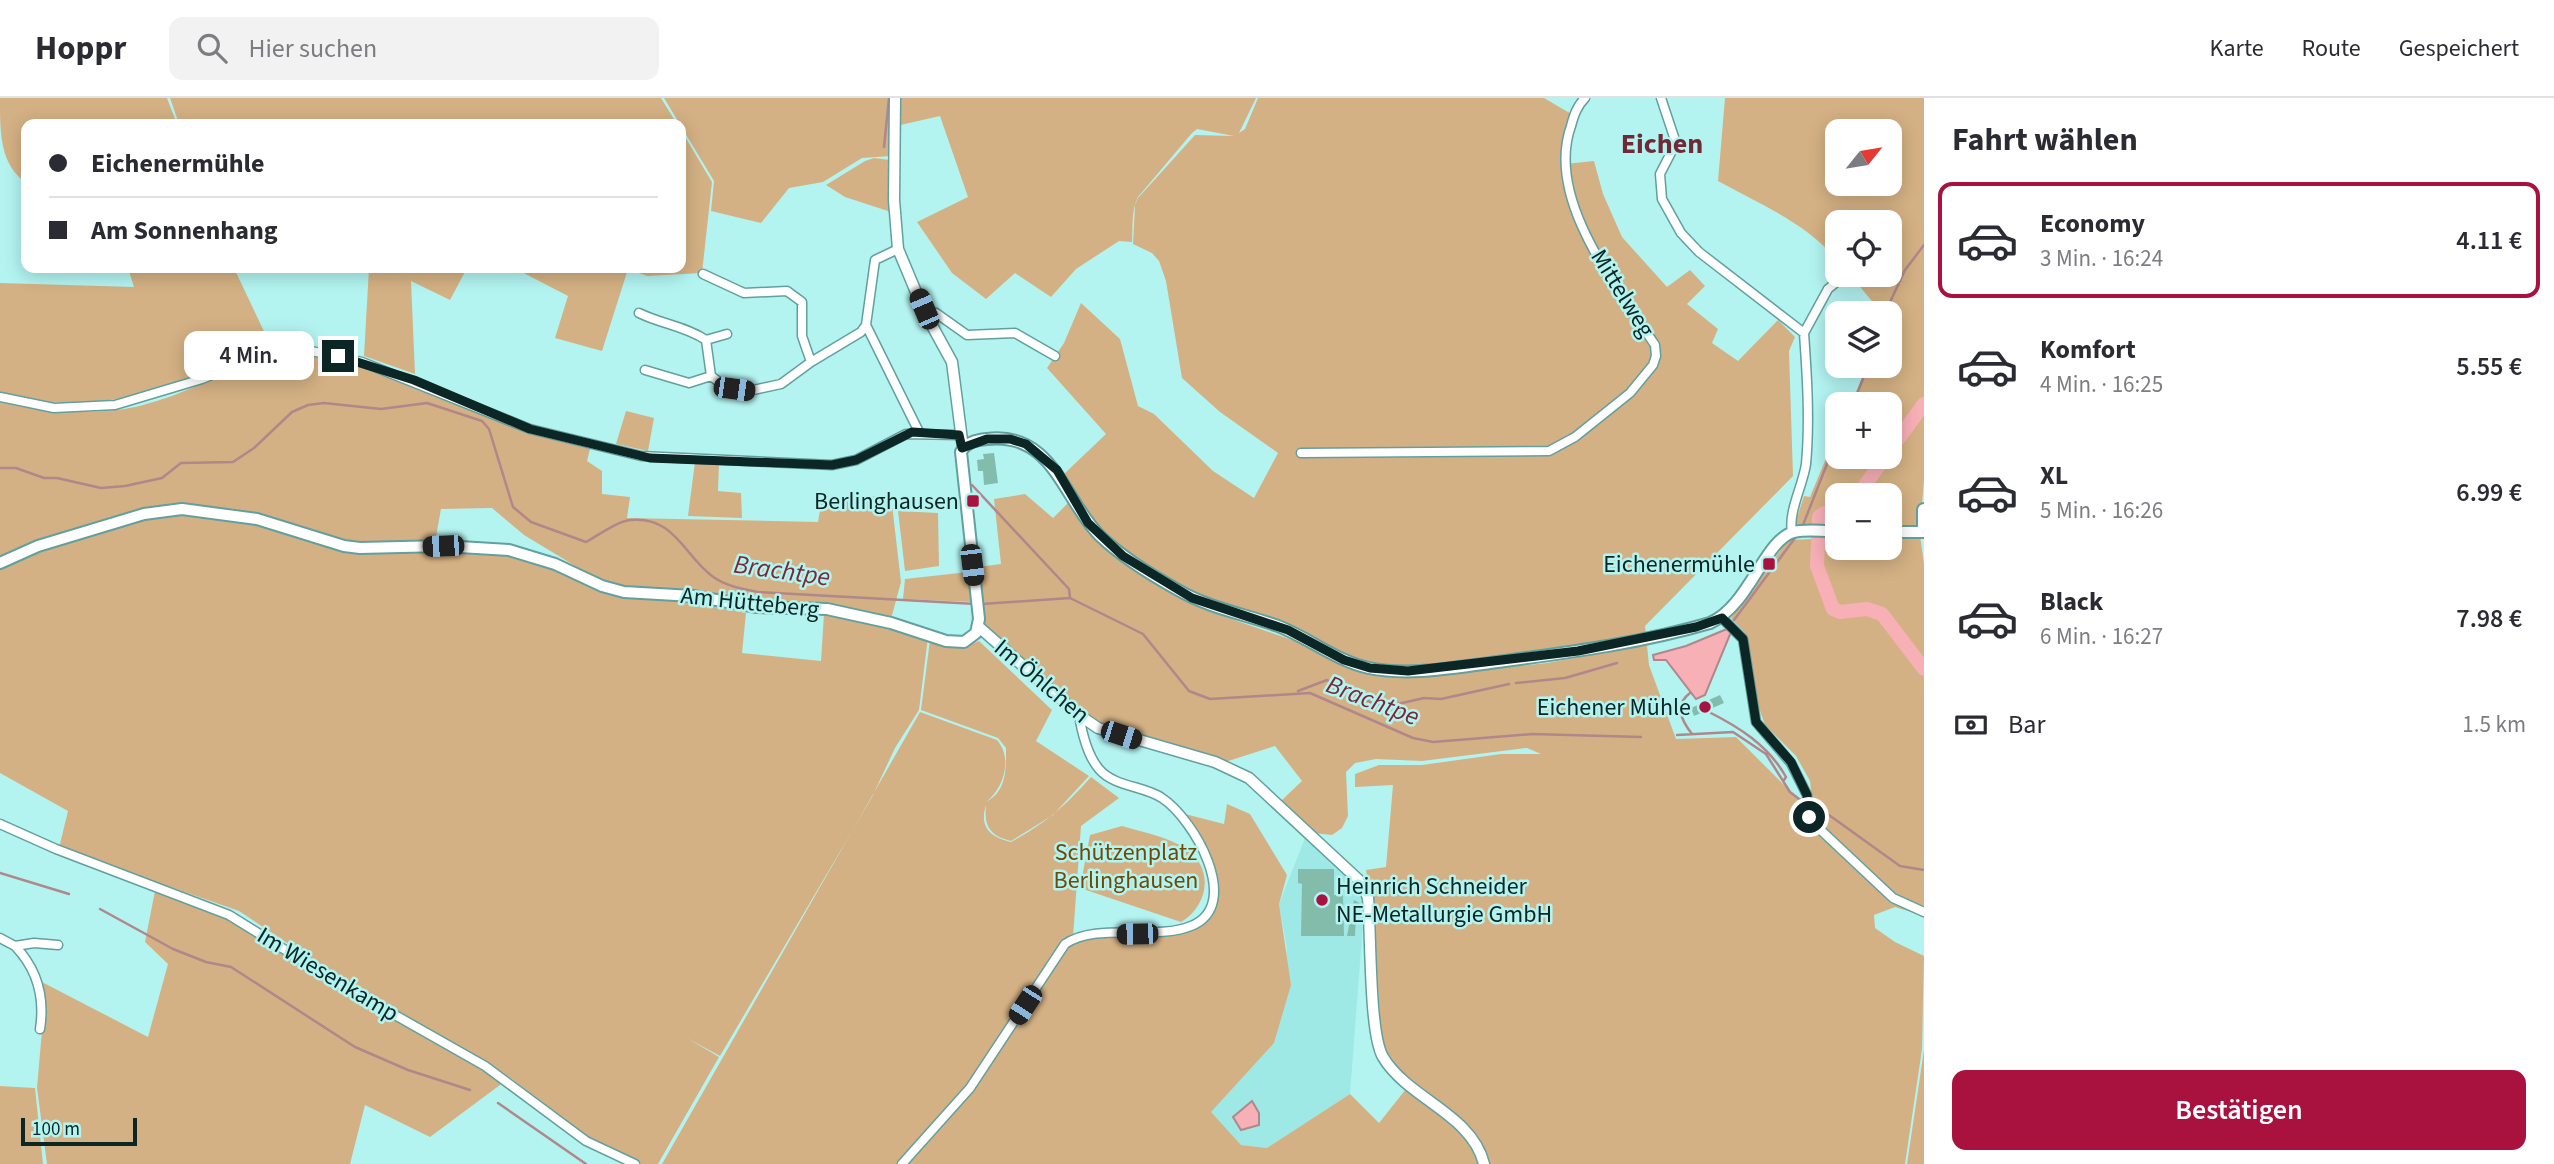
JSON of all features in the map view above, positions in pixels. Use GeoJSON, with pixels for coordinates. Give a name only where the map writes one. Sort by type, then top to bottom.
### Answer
{"type":"FeatureCollection","features":[{"type":"Feature","properties":{"kind":"main road"},"geometry":{"type":"LineString","coordinates":[[979,622],[961,465],[962,448],[987,439],[1010,439],[1026,444],[1057,470],[1088,523],[1123,556],[1192,598],[1288,630],[1357,664],[1408,671],[1578,651],[1646,638],[1722,618],[1740,600],[1778,541],[1793,533],[1825,531]]}},
{"type":"Feature","properties":{"kind":"main road","name":"Am Hütteberg"},"geometry":{"type":"LineString","coordinates":[[0,563],[38,546],[169,509],[257,519],[344,546],[360,548],[443,546],[517,551],[624,592],[693,596],[757,607],[827,609],[891,623],[956,643],[970,640],[979,622]]}},
{"type":"Feature","properties":{"kind":"main road"},"geometry":{"type":"LineString","coordinates":[[1902,531],[1924,530],[1924,510]]}},
{"type":"Feature","properties":{"kind":"street"},"geometry":{"type":"LineString","coordinates":[[895,98],[894,200],[898,249],[924,311],[953,362],[962,448]]}},
{"type":"Feature","properties":{"kind":"street","name":"Mittelweg"},"geometry":{"type":"LineString","coordinates":[[1301,453],[1549,451],[1596,421],[1630,393],[1653,365],[1655,345],[1602,263],[1567,185],[1564,164],[1567,136],[1578,104],[1585,98]]}},
{"type":"Feature","properties":{"kind":"street"},"geometry":{"type":"LineString","coordinates":[[1661,98],[1676,143],[1660,174],[1662,199],[1670,216],[1699,252],[1804,333]]}},
{"type":"Feature","properties":{"kind":"street"},"geometry":{"type":"LineString","coordinates":[[639,313],[662,324],[689,329],[706,341],[711,376],[723,385],[749,391],[781,384],[860,332],[866,325],[875,260],[898,249]]}},
{"type":"Feature","properties":{"kind":"street"},"geometry":{"type":"LineString","coordinates":[[703,274],[744,293],[787,290],[802,302],[802,336],[811,362]]}},
{"type":"Feature","properties":{"kind":"street"},"geometry":{"type":"LineString","coordinates":[[1793,533],[1791,525],[1800,494],[1807,450],[1804,333],[1830,287]]}},
{"type":"Feature","properties":{"kind":"street"},"geometry":{"type":"LineString","coordinates":[[924,311],[936,313],[967,335],[1015,333],[1055,356]]}},
{"type":"Feature","properties":{"kind":"street"},"geometry":{"type":"LineString","coordinates":[[866,325],[919,432]]}},
{"type":"Feature","properties":{"kind":"street"},"geometry":{"type":"LineString","coordinates":[[706,341],[727,334]]}},
{"type":"Feature","properties":{"kind":"street"},"geometry":{"type":"LineString","coordinates":[[0,397],[54,408],[115,405],[201,379],[276,345],[362,362],[530,429],[641,456],[832,465],[850,462],[906,434],[919,432],[959,435]]}},
{"type":"Feature","properties":{"kind":"street"},"geometry":{"type":"LineString","coordinates":[[645,370],[689,383],[711,376]]}},
{"type":"Feature","properties":{"kind":"street"},"geometry":{"type":"LineString","coordinates":[[1722,618],[1743,639],[1756,722],[1791,762],[1808,800],[1809,817],[1899,902],[1924,912]]}},
{"type":"Feature","properties":{"kind":"street","name":"Im Öhlchen"},"geometry":{"type":"LineString","coordinates":[[979,622],[1079,715],[1098,728],[1215,762],[1249,778],[1363,884],[1368,898],[1379,1050],[1400,1078],[1468,1134],[1484,1164]]}},
{"type":"Feature","properties":{"kind":"street"},"geometry":{"type":"LineString","coordinates":[[902,1164],[970,1088],[1065,944],[1084,935],[1137,934],[1185,928],[1202,920],[1212,904],[1215,882],[1194,832],[1162,797],[1128,785],[1100,770],[1083,740],[1079,715]]}},
{"type":"Feature","properties":{"kind":"street","name":"Im Wiesenkamp"},"geometry":{"type":"LineString","coordinates":[[0,824],[56,849],[229,915],[335,981],[485,1066],[586,1141],[635,1164]]}},
{"type":"Feature","properties":{"kind":"street"},"geometry":{"type":"LineString","coordinates":[[0,938],[15,946],[33,970],[42,994],[40,1029]]}},
{"type":"Feature","properties":{"kind":"street"},"geometry":{"type":"LineString","coordinates":[[15,946],[34,943],[58,946]]}},
{"type":"Feature","properties":{"kind":"shaded area"},"geometry":{"type":"Polygon","coordinates":[[[1727,629],[1731,632],[1705,695],[1696,699],[1666,660],[1654,660],[1653,655],[1686,646],[1727,629]]]}},
{"type":"Feature","properties":{"kind":"shaded area"},"geometry":{"type":"Polygon","coordinates":[[[1305,838],[1359,887],[1365,898],[1350,1094],[1267,1148],[1241,1145],[1210,1112],[1274,1043],[1287,949],[1279,904],[1305,838]]]}},
{"type":"Feature","properties":{"kind":"shaded area"},"geometry":{"type":"Polygon","coordinates":[[[1252,1101],[1259,1113],[1259,1125],[1241,1130],[1233,1117],[1252,1101]]]}},
{"type":"Feature","properties":{"kind":"green space"},"geometry":{"type":"Polygon","coordinates":[[[0,98],[167,98],[175,119],[21,119],[21,179],[6,157],[0,124],[0,98]]]}},
{"type":"Feature","properties":{"kind":"green space"},"geometry":{"type":"Polygon","coordinates":[[[170,98],[661,98],[674,119],[177,119],[170,98]]]}},
{"type":"Feature","properties":{"kind":"green space"},"geometry":{"type":"Polygon","coordinates":[[[664,98],[893,98],[891,156],[862,158],[823,182],[789,188],[761,223],[711,211],[714,181],[686,135],[686,119],[677,119],[664,98]]]}},
{"type":"Feature","properties":{"kind":"green space"},"geometry":{"type":"Polygon","coordinates":[[[897,98],[1256,98],[1239,133],[1245,129],[1258,98],[1544,98],[1573,115],[1565,164],[1594,161],[1603,194],[1622,237],[1667,287],[1690,270],[1705,286],[1687,304],[1718,329],[1712,343],[1738,361],[1778,320],[1795,337],[1789,351],[1793,476],[1645,626],[1649,665],[1676,739],[1736,737],[1805,806],[1813,810],[1810,781],[1796,756],[1765,725],[1752,688],[1745,633],[1731,618],[1788,540],[1825,538],[1825,560],[1902,560],[1902,536],[1920,535],[1924,564],[1924,916],[1895,907],[1874,915],[1875,928],[1895,942],[1924,956],[1922,1049],[1905,1164],[905,1164],[948,1119],[1067,945],[1075,940],[1194,928],[1209,917],[1216,903],[1218,888],[1214,872],[1208,856],[1181,813],[1224,824],[1227,804],[1250,814],[1287,875],[1279,904],[1291,985],[1274,1043],[1211,1112],[1241,1145],[1267,1148],[1350,1094],[1379,1123],[1406,1089],[1399,1069],[1382,1044],[1372,904],[1366,870],[1386,867],[1393,785],[1355,787],[1355,774],[1379,765],[1422,765],[1501,754],[1541,754],[1527,748],[1422,761],[1376,759],[1355,763],[1346,772],[1348,816],[1342,828],[1332,835],[1313,833],[1281,801],[1302,781],[1275,746],[1225,762],[1100,724],[1081,712],[982,625],[978,567],[1001,564],[994,499],[1025,494],[1053,518],[1072,499],[1082,520],[1161,586],[1208,611],[1298,642],[1355,667],[1407,678],[1547,663],[1618,650],[1617,644],[1409,668],[1356,662],[1213,603],[1119,550],[1086,519],[1063,475],[1106,434],[1047,368],[1064,343],[1081,303],[1120,339],[1138,406],[1154,414],[1213,471],[1254,498],[1278,453],[1220,412],[1182,378],[1166,281],[1159,261],[1152,253],[1133,244],[1135,205],[1132,242],[1119,241],[1076,269],[1051,297],[1015,273],[986,299],[952,273],[917,222],[968,197],[940,116],[896,126],[897,98]],[[1197,129],[1138,197],[1135,205],[1138,198],[1195,135],[1234,136],[1197,129]]]}},
{"type":"Feature","properties":{"kind":"green space"},"geometry":{"type":"Polygon","coordinates":[[[1725,98],[1924,98],[1924,480],[1920,528],[1902,528],[1902,483],[1825,483],[1825,529],[1796,529],[1795,524],[1804,496],[1810,497],[1825,461],[1825,469],[1902,469],[1902,392],[1856,392],[1862,378],[1902,378],[1902,301],[1872,301],[1860,287],[1902,287],[1902,210],[1825,210],[1825,247],[1766,206],[1718,181],[1725,98]]]}},
{"type":"Feature","properties":{"kind":"green space"},"geometry":{"type":"Polygon","coordinates":[[[686,138],[712,182],[702,273],[647,276],[639,273],[686,273],[686,138]]]}},
{"type":"Feature","properties":{"kind":"green space"},"geometry":{"type":"Polygon","coordinates":[[[874,158],[890,160],[891,212],[845,197],[826,185],[874,158]]]}},
{"type":"Feature","properties":{"kind":"green space"},"geometry":{"type":"Polygon","coordinates":[[[130,273],[236,273],[270,344],[172,385],[105,401],[35,401],[0,393],[0,283],[134,287],[130,273]]]}},
{"type":"Feature","properties":{"kind":"green space"},"geometry":{"type":"Polygon","coordinates":[[[369,273],[464,273],[450,300],[411,281],[415,374],[364,356],[369,273]]]}},
{"type":"Feature","properties":{"kind":"green space"},"geometry":{"type":"Polygon","coordinates":[[[524,273],[627,273],[602,351],[555,338],[568,296],[524,273]]]}},
{"type":"Feature","properties":{"kind":"green space"},"geometry":{"type":"Polygon","coordinates":[[[276,348],[306,349],[370,366],[528,431],[590,449],[587,461],[602,471],[602,494],[630,497],[627,518],[818,522],[822,498],[891,496],[901,582],[891,619],[736,601],[678,590],[615,585],[595,578],[524,535],[492,508],[441,509],[435,542],[385,545],[346,543],[179,505],[158,507],[0,559],[0,401],[35,408],[72,411],[126,409],[177,394],[276,348]]]}},
{"type":"Feature","properties":{"kind":"green space"},"geometry":{"type":"Polygon","coordinates":[[[626,411],[654,418],[648,451],[616,444],[626,411]]]}},
{"type":"Feature","properties":{"kind":"green space"},"geometry":{"type":"Polygon","coordinates":[[[695,462],[719,463],[718,491],[741,493],[742,518],[688,516],[695,462]]]}},
{"type":"Feature","properties":{"kind":"green space"},"geometry":{"type":"Polygon","coordinates":[[[898,511],[938,513],[939,566],[905,571],[898,511]]]}},
{"type":"Feature","properties":{"kind":"green space"},"geometry":{"type":"Polygon","coordinates":[[[162,513],[260,523],[315,541],[516,555],[559,567],[588,583],[746,613],[742,653],[821,661],[824,614],[928,637],[919,710],[895,748],[872,797],[720,1056],[687,1038],[719,1057],[658,1164],[640,1164],[588,1139],[512,1079],[340,978],[239,911],[59,848],[68,811],[0,773],[0,567],[67,541],[162,513]]]}},
{"type":"Feature","properties":{"kind":"green space"},"geometry":{"type":"Polygon","coordinates":[[[968,572],[972,602],[903,599],[905,579],[968,572]]]}},
{"type":"Feature","properties":{"kind":"green space"},"geometry":{"type":"Polygon","coordinates":[[[930,640],[964,647],[979,641],[1052,710],[1036,741],[1089,776],[1055,812],[1091,777],[1119,798],[1081,826],[1073,937],[969,1088],[901,1164],[662,1164],[920,712],[997,740],[1005,755],[1004,772],[998,789],[986,802],[998,792],[1002,786],[1005,771],[1006,748],[998,738],[921,710],[930,640]],[[986,805],[984,813],[988,830],[997,837],[1011,842],[1049,817],[1011,841],[998,836],[990,829],[986,819],[986,805]]]}},
{"type":"Feature","properties":{"kind":"green space","name":"Schützenplatz Berlinghausen"},"geometry":{"type":"Polygon","coordinates":[[[1122,826],[1172,841],[1195,857],[1201,867],[1205,887],[1197,907],[1181,922],[1080,888],[1090,835],[1122,826]]]}},
{"type":"Feature","properties":{"kind":"green space"},"geometry":{"type":"Polygon","coordinates":[[[155,891],[227,916],[504,1082],[430,1137],[365,1105],[350,1164],[47,1164],[37,1088],[44,1007],[38,980],[148,1037],[168,964],[145,942],[155,891]]]}},
{"type":"Feature","properties":{"kind":"green space"},"geometry":{"type":"Polygon","coordinates":[[[1924,1050],[1924,1164],[1907,1164],[1924,1050]]]}},
{"type":"Feature","properties":{"kind":"green space"},"geometry":{"type":"Polygon","coordinates":[[[0,1086],[35,1088],[43,1164],[0,1164],[0,1086]]]}},
{"type":"Feature","properties":{"kind":"building"},"geometry":{"type":"Polygon","coordinates":[[[994,453],[998,483],[984,485],[983,471],[978,471],[977,460],[984,459],[983,454],[994,453]]]}},
{"type":"Feature","properties":{"kind":"building","name":"Eichener Mühle"},"geometry":{"type":"Polygon","coordinates":[[[1720,695],[1724,703],[1694,716],[1691,708],[1720,695]]]}},
{"type":"Feature","properties":{"kind":"building","name":"Heinrich Schneider NE-Metallurgie GmbH"},"geometry":{"type":"Polygon","coordinates":[[[1298,869],[1334,869],[1334,895],[1343,895],[1344,936],[1301,936],[1302,884],[1298,883],[1298,869]]]}},
{"type":"Feature","properties":{"kind":"building"},"geometry":{"type":"Polygon","coordinates":[[[1354,900],[1361,904],[1356,914],[1355,936],[1347,936],[1354,900]]]}},
{"type":"Feature","properties":{"kind":"waterway"},"geometry":{"type":"LineString","coordinates":[[884,147],[889,98]]}},
{"type":"Feature","properties":{"kind":"waterway"},"geometry":{"type":"LineString","coordinates":[[1891,301],[1905,270],[1924,245]]}},
{"type":"Feature","properties":{"kind":"waterway"},"geometry":{"type":"LineString","coordinates":[[1858,392],[1863,378]]}},
{"type":"Feature","properties":{"kind":"waterway","name":"Brachtpe"},"geometry":{"type":"LineString","coordinates":[[0,468],[16,468],[44,478],[57,478],[101,488],[125,486],[162,478],[181,463],[233,462],[254,448],[292,412],[308,405],[324,403],[381,409],[427,403],[482,421],[489,429],[513,507],[531,522],[586,542],[626,521],[646,520],[668,530],[712,576],[728,585],[758,592],[976,604]]}},
{"type":"Feature","properties":{"kind":"waterway"},"geometry":{"type":"LineString","coordinates":[[1902,434],[1924,404]]}},
{"type":"Feature","properties":{"kind":"waterway"},"geometry":{"type":"LineString","coordinates":[[1803,525],[1825,469]]}},
{"type":"Feature","properties":{"kind":"waterway"},"geometry":{"type":"LineString","coordinates":[[1867,483],[1876,469]]}},
{"type":"Feature","properties":{"kind":"waterway"},"geometry":{"type":"LineString","coordinates":[[972,485],[1069,589],[1070,598]]}},
{"type":"Feature","properties":{"kind":"waterway"},"geometry":{"type":"LineString","coordinates":[[1825,513],[1819,517],[1817,566],[1833,609],[1840,612],[1867,609],[1882,614],[1924,669]]}},
{"type":"Feature","properties":{"kind":"waterway"},"geometry":{"type":"LineString","coordinates":[[1734,620],[1795,538]]}},
{"type":"Feature","properties":{"kind":"waterway","name":"Brachtpe"},"geometry":{"type":"LineString","coordinates":[[982,604],[1070,598],[1143,634],[1189,691],[1210,699],[1310,693],[1413,738],[1433,742],[1532,734],[1641,737]]}},
{"type":"Feature","properties":{"kind":"waterway"},"geometry":{"type":"LineString","coordinates":[[1516,683],[1565,678],[1617,663]]}},
{"type":"Feature","properties":{"kind":"waterway"},"geometry":{"type":"LineString","coordinates":[[1298,691],[1327,680],[1374,704],[1389,706],[1424,698],[1441,699],[1509,684]]}},
{"type":"Feature","properties":{"kind":"waterway"},"geometry":{"type":"LineString","coordinates":[[1690,693],[1682,702],[1681,713],[1692,734]]}},
{"type":"Feature","properties":{"kind":"waterway"},"geometry":{"type":"LineString","coordinates":[[1707,711],[1741,730],[1762,746],[1779,766],[1786,777],[1784,780]]}},
{"type":"Feature","properties":{"kind":"waterway","name":"Brachtpe"},"geometry":{"type":"LineString","coordinates":[[1677,735],[1733,732],[1766,754],[1790,792],[1799,799],[1822,810],[1900,866],[1924,870]]}},
{"type":"Feature","properties":{"kind":"waterway"},"geometry":{"type":"LineString","coordinates":[[0,873],[69,894]]}},
{"type":"Feature","properties":{"kind":"waterway"},"geometry":{"type":"LineString","coordinates":[[100,909],[173,949],[206,962],[231,967],[355,1047],[408,1070],[470,1090]]}},
{"type":"Feature","properties":{"kind":"waterway"},"geometry":{"type":"LineString","coordinates":[[498,1103],[586,1164]]}},
{"type":"Feature","properties":{"kind":"place","name":"Berlinghausen"},"geometry":{"type":"Point","coordinates":[973,501]}},
{"type":"Feature","properties":{"kind":"place","name":"Eichenermühle"},"geometry":{"type":"Point","coordinates":[1769,564]}},
{"type":"Feature","properties":{"kind":"place","name":"Eichener Mühle"},"geometry":{"type":"Point","coordinates":[1705,707]}},
{"type":"Feature","properties":{"kind":"place","name":"Heinrich Schneider NE-Metallurgie GmbH"},"geometry":{"type":"Point","coordinates":[1322,900]}},
{"type":"Feature","properties":{"kind":"district","name":"Eichen"},"geometry":{"type":"Point","coordinates":[1662,143]}},
{"type":"Feature","properties":{"kind":"route"},"geometry":{"type":"LineString","coordinates":[[338,356],[414,380],[530,429],[650,458],[821,466],[850,462],[912,432],[959,435],[962,448],[968,443],[987,439],[1020,441],[1051,463],[1088,523],[1123,556],[1192,598],[1288,630],[1344,660],[1370,668],[1408,671],[1578,651],[1696,627],[1722,618],[1739,632],[1743,639],[1756,722],[1791,762],[1807,795],[1809,817]]}}]}
